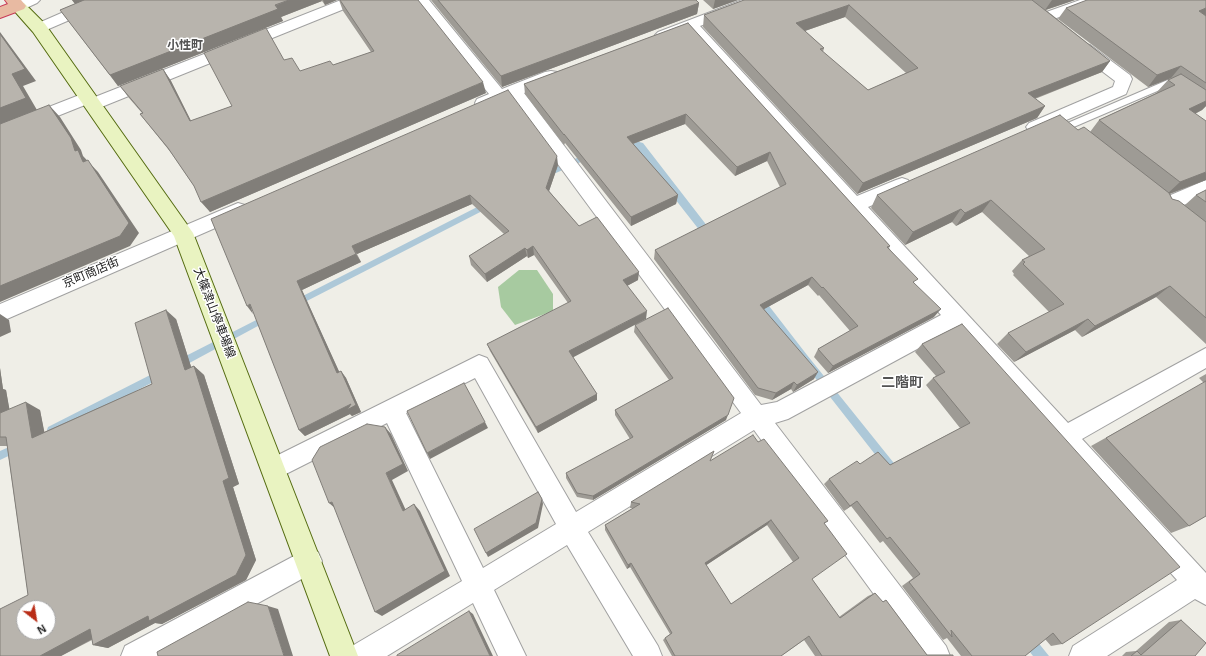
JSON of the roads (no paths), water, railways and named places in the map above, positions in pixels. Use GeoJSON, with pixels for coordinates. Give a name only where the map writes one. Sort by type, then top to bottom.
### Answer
{"type":"FeatureCollection","features":[{"type":"Feature","properties":{"kind":"main road","name":"大篠津山停車場線"},"geometry":{"type":"LineString","coordinates":[[11,3],[39,28],[183,233],[344,656]]}},
{"type":"Feature","properties":{"kind":"street"},"geometry":{"type":"LineString","coordinates":[[39,28],[104,0]]}},
{"type":"Feature","properties":{"kind":"street"},"geometry":{"type":"LineString","coordinates":[[0,132],[91,101],[354,0]]}},
{"type":"Feature","properties":{"kind":"street"},"geometry":{"type":"LineString","coordinates":[[421,0],[506,93],[757,416],[936,656]]}},
{"type":"Feature","properties":{"kind":"street"},"geometry":{"type":"LineString","coordinates":[[646,41],[756,0]]}},
{"type":"Feature","properties":{"kind":"street"},"geometry":{"type":"LineString","coordinates":[[1044,18],[1094,0]]}},
{"type":"Feature","properties":{"kind":"street"},"geometry":{"type":"LineString","coordinates":[[697,4],[711,17]]}},
{"type":"Feature","properties":{"kind":"street"},"geometry":{"type":"LineString","coordinates":[[690,25],[1202,587],[1083,656]]}},
{"type":"Feature","properties":{"kind":"street"},"geometry":{"type":"LineString","coordinates":[[1019,134],[1120,90],[1124,79],[1074,42]]}},
{"type":"Feature","properties":{"kind":"street"},"geometry":{"type":"LineString","coordinates":[[470,109],[506,93],[564,71]]}},
{"type":"Feature","properties":{"kind":"street"},"geometry":{"type":"LineString","coordinates":[[855,205],[919,177]]}},
{"type":"Feature","properties":{"kind":"street"},"geometry":{"type":"LineString","coordinates":[[1166,205],[1206,186]]}},
{"type":"Feature","properties":{"kind":"street","name":"京町商店街"},"geometry":{"type":"LineString","coordinates":[[0,313],[255,203]]}},
{"type":"Feature","properties":{"kind":"street"},"geometry":{"type":"LineString","coordinates":[[362,656],[757,416],[780,412],[958,318]]}},
{"type":"Feature","properties":{"kind":"street"},"geometry":{"type":"LineString","coordinates":[[1065,437],[1206,357]]}},
{"type":"Feature","properties":{"kind":"street"},"geometry":{"type":"LineString","coordinates":[[274,470],[478,365],[572,529],[648,656]]}},
{"type":"Feature","properties":{"kind":"street"},"geometry":{"type":"LineString","coordinates":[[392,409],[512,656]]}},
{"type":"Feature","properties":{"kind":"street"},"geometry":{"type":"LineString","coordinates":[[138,655],[309,562]]}},
{"type":"Feature","properties":{"kind":"lane"},"geometry":{"type":"LineString","coordinates":[[1066,127],[1170,82],[1182,91]]}},
{"type":"Feature","properties":{"kind":"water"},"geometry":{"type":"Polygon","coordinates":[[[628,139],[643,143],[807,355],[1049,656],[1033,656],[628,139]]]}},
{"type":"Feature","properties":{"kind":"waterway"},"geometry":{"type":"LineString","coordinates":[[547,174],[588,156]]}},
{"type":"Feature","properties":{"kind":"waterway"},"geometry":{"type":"LineString","coordinates":[[296,303],[487,205]]}},
{"type":"Feature","properties":{"kind":"waterway"},"geometry":{"type":"LineString","coordinates":[[179,364],[266,318]]}},
{"type":"Feature","properties":{"kind":"waterway"},"geometry":{"type":"LineString","coordinates":[[51,430],[160,374]]}},
{"type":"Feature","properties":{"kind":"waterway"},"geometry":{"type":"LineString","coordinates":[[0,456],[18,447]]}},
{"type":"Feature","properties":{"kind":"district","name":"小性町"},"geometry":{"type":"Point","coordinates":[185,46]}},
{"type":"Feature","properties":{"kind":"district","name":"二階町"},"geometry":{"type":"Point","coordinates":[902,383]}}]}
